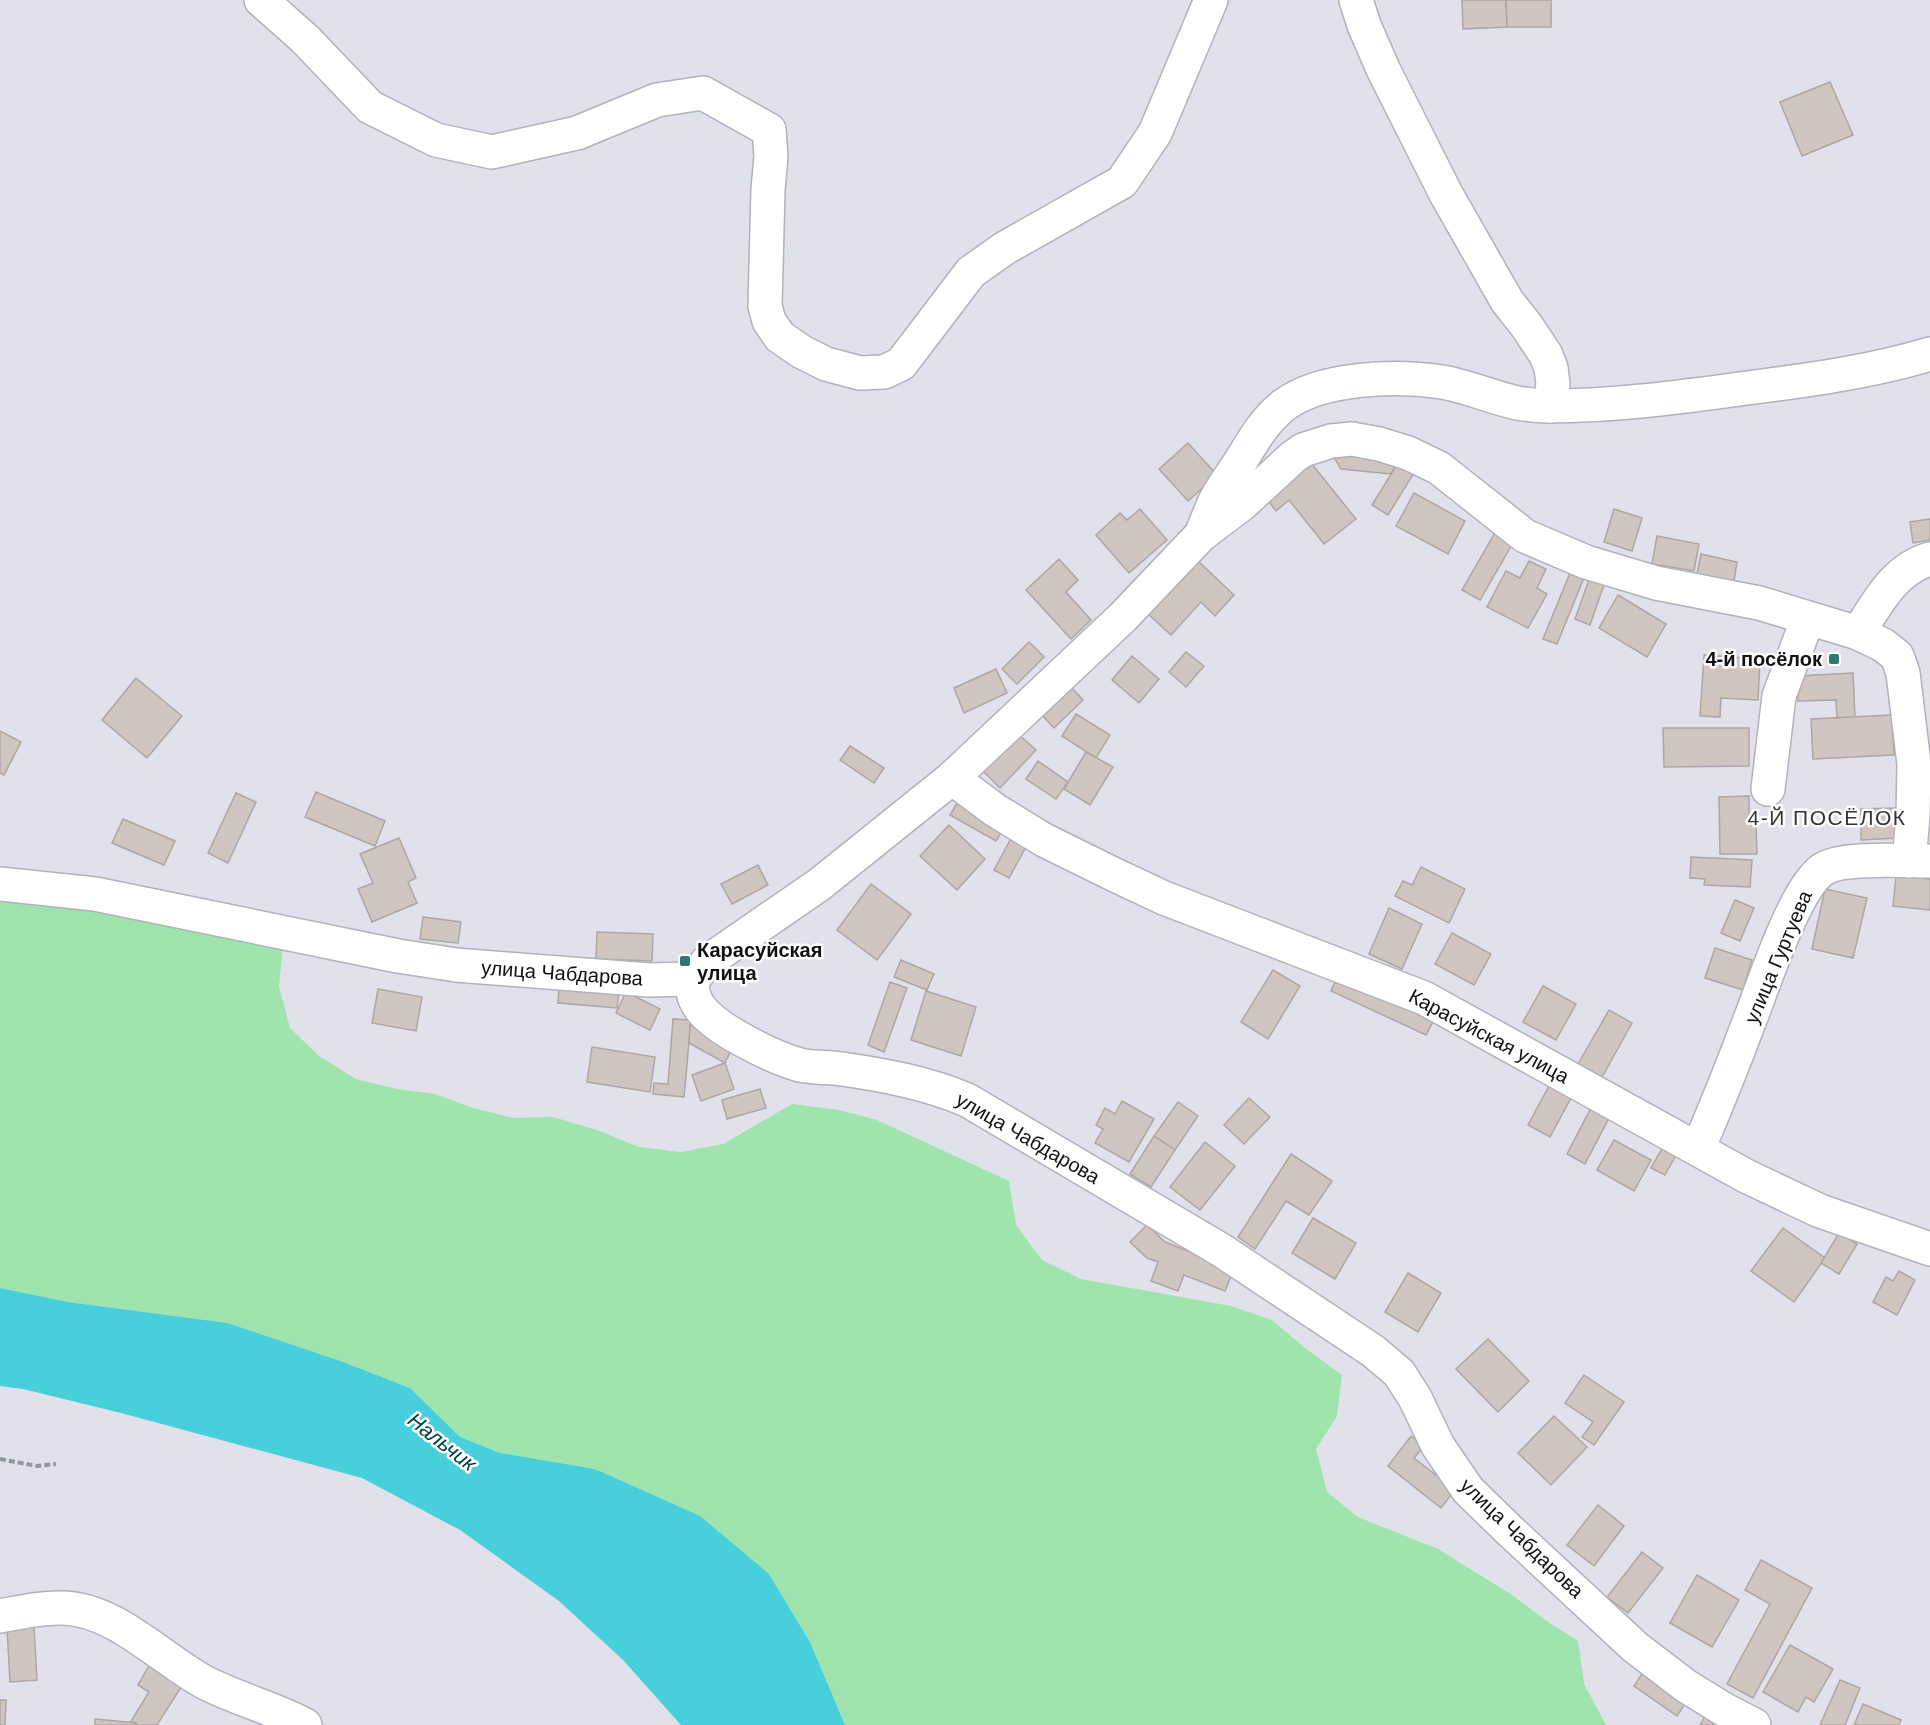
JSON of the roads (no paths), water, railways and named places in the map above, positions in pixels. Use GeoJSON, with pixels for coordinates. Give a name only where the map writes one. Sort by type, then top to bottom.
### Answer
{"type":"FeatureCollection","features":[{"type":"Feature","properties":{"kind":"street"},"geometry":{"type":"LineString","coordinates":[[261,0],[305,39],[370,106],[436,140],[492,152],[577,133],[657,100],[703,93],[769,130],[771,156],[765,306],[769,321],[780,337],[802,352],[826,364],[860,373],[884,372],[902,364],[972,272],[1005,248],[1122,182],[1155,133],[1211,0]]}},
{"type":"Feature","properties":{"kind":"street"},"geometry":{"type":"LineString","coordinates":[[1356,0],[1383,69],[1446,194],[1501,292],[1546,355],[1551,368],[1553,384],[1550,406]]}},
{"type":"Feature","properties":{"kind":"street"},"geometry":{"type":"LineString","coordinates":[[1201,535],[1216,500],[1262,425],[1297,397],[1330,385],[1376,379],[1413,380],[1443,382],[1507,402],[1528,406],[1625,403],[1836,376],[1887,366],[1930,354]]}},
{"type":"Feature","properties":{"kind":"street"},"geometry":{"type":"LineString","coordinates":[[693,979],[707,962],[820,884],[952,778],[1106,633],[1201,535],[1242,504],[1293,457],[1304,450],[1331,441],[1352,439],[1408,453],[1439,468],[1525,536],[1586,562],[1656,583],[1759,603],[1858,633],[1883,645],[1917,673],[1913,816],[1920,861]]}},
{"type":"Feature","properties":{"kind":"street"},"geometry":{"type":"LineString","coordinates":[[1858,633],[1889,585],[1919,562],[1930,559]]}},
{"type":"Feature","properties":{"kind":"street"},"geometry":{"type":"LineString","coordinates":[[1768,789],[1779,696],[1808,618]]}},
{"type":"Feature","properties":{"kind":"street","name":"Карасуйская улица"},"geometry":{"type":"LineString","coordinates":[[952,778],[995,810],[1044,840],[1164,898],[1424,998],[1746,1176],[1820,1211],[1930,1249]]}},
{"type":"Feature","properties":{"kind":"street","name":"улица Гуртуева"},"geometry":{"type":"LineString","coordinates":[[1698,1149],[1802,892],[1820,871],[1832,864],[1920,861]]}},
{"type":"Feature","properties":{"kind":"street","name":"улица Чабдарова"},"geometry":{"type":"LineString","coordinates":[[0,884],[95,894],[364,949],[456,965],[649,980],[693,979],[691,989],[701,1009],[718,1025],[767,1052],[801,1065],[842,1069],[939,1088],[967,1100],[1221,1250],[1374,1351],[1399,1373],[1415,1398],[1438,1446],[1468,1490],[1635,1647],[1686,1686],[1754,1725]]}},
{"type":"Feature","properties":{"kind":"street"},"geometry":{"type":"LineString","coordinates":[[0,1616],[65,1608],[109,1620],[194,1676],[225,1692],[282,1713],[305,1725]]}},
{"type":"Feature","properties":{"kind":"water","name":"Нальчик"},"geometry":{"type":"Polygon","coordinates":[[[0,1288],[68,1302],[228,1323],[343,1362],[410,1388],[460,1437],[500,1453],[595,1469],[700,1516],[769,1574],[810,1642],[845,1725],[681,1725],[623,1660],[559,1601],[460,1530],[362,1478],[121,1413],[23,1389],[0,1386],[0,1288]]]}},
{"type":"Feature","properties":{"kind":"place","name":"4-й посёлок"},"geometry":{"type":"Point","coordinates":[1834,659]}},
{"type":"Feature","properties":{"kind":"place","name":"Карасуйская улица"},"geometry":{"type":"Point","coordinates":[685,961]}},
{"type":"Feature","properties":{"kind":"district","name":"4-Й ПОСЁЛОК"},"geometry":{"type":"Point","coordinates":[1827,818]}}]}
